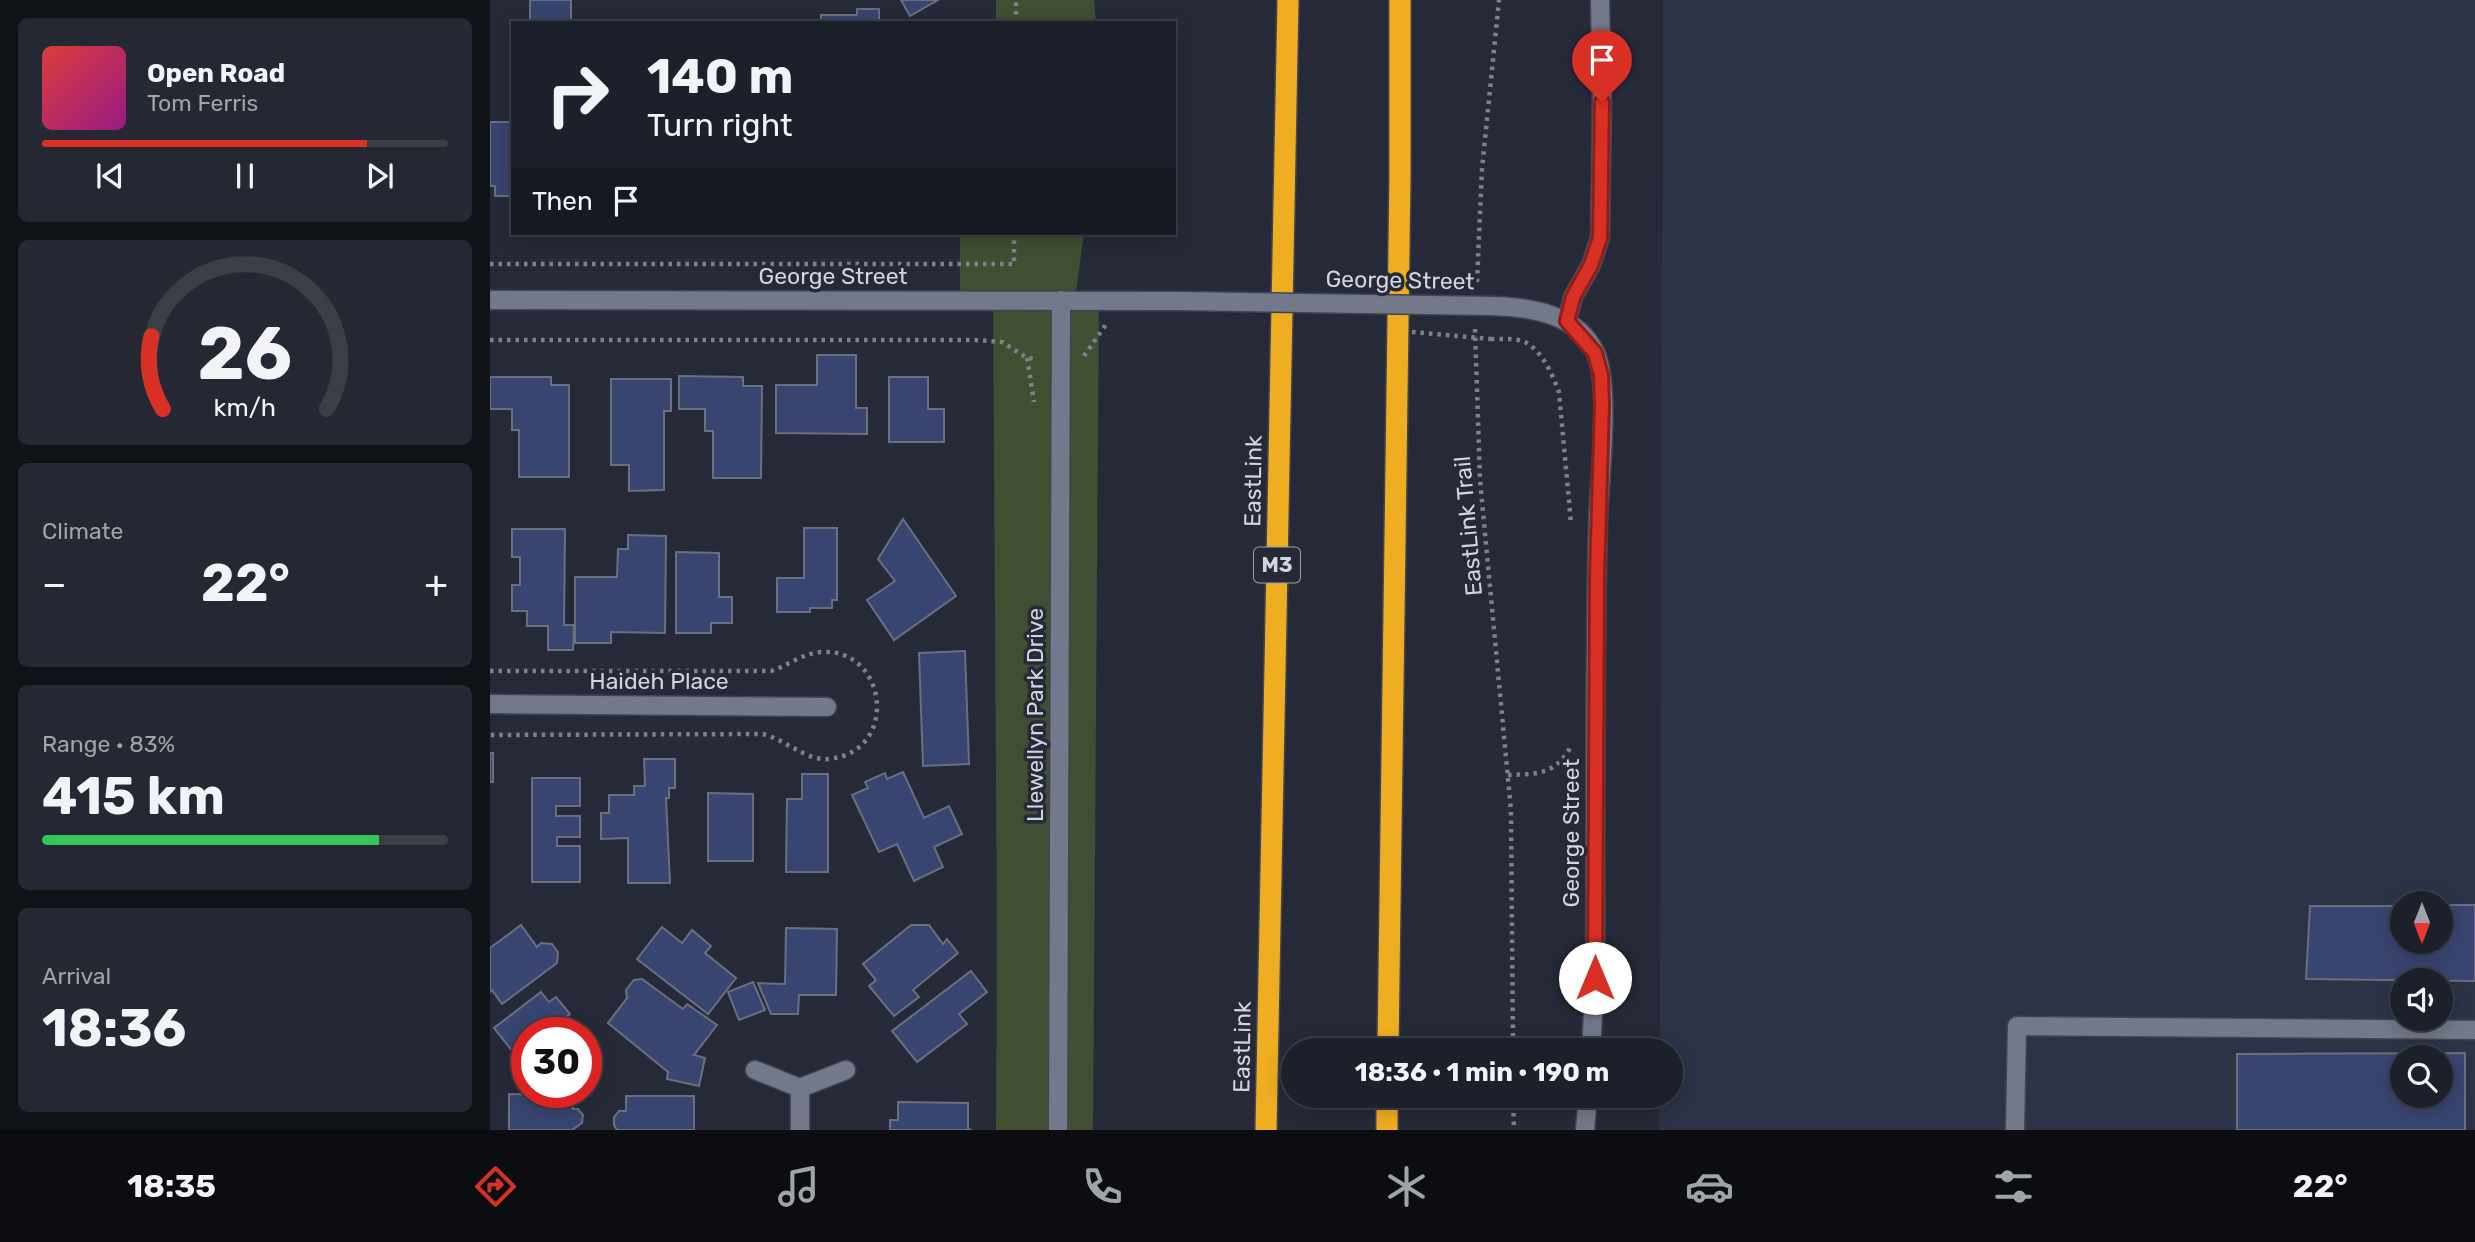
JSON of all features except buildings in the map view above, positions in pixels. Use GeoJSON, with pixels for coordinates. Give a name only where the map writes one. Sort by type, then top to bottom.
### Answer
{"type":"FeatureCollection","features":[{"type":"Feature","properties":{"kind":"highway","name":"EastLink"},"geometry":{"type":"LineString","coordinates":[[1266,1130],[1288,0]]}},
{"type":"Feature","properties":{"kind":"highway"},"geometry":{"type":"LineString","coordinates":[[1388,1038],[1401,175],[1400,0]]}},
{"type":"Feature","properties":{"kind":"highway"},"geometry":{"type":"LineString","coordinates":[[1387,1108],[1387,1130]]}},
{"type":"Feature","properties":{"kind":"street"},"geometry":{"type":"LineString","coordinates":[[1567,321],[1573,297],[1591,265],[1600,238],[1600,0]]}},
{"type":"Feature","properties":{"kind":"street","name":"George Street"},"geometry":{"type":"LineString","coordinates":[[490,300],[1060,300],[1492,306],[1529,309],[1567,321],[1595,353],[1601,375],[1595,978],[1592,1038]]}},
{"type":"Feature","properties":{"kind":"street","name":"Llewellyn Park Drive"},"geometry":{"type":"LineString","coordinates":[[1058,1130],[1060,300]]}},
{"type":"Feature","properties":{"kind":"street","name":"Haideh Place"},"geometry":{"type":"LineString","coordinates":[[490,704],[827,707]]}},
{"type":"Feature","properties":{"kind":"street"},"geometry":{"type":"LineString","coordinates":[[2015,1130],[2017,1026],[2475,1030]]}},
{"type":"Feature","properties":{"kind":"street"},"geometry":{"type":"LineString","coordinates":[[755,1070],[800,1088],[846,1070]]}},
{"type":"Feature","properties":{"kind":"street"},"geometry":{"type":"LineString","coordinates":[[800,1088],[800,1130]]}},
{"type":"Feature","properties":{"kind":"street"},"geometry":{"type":"LineString","coordinates":[[1585,1130],[1587,1108]]}},
{"type":"Feature","properties":{"kind":"path"},"geometry":{"type":"LineString","coordinates":[[1016,0],[1016,21]]}},
{"type":"Feature","properties":{"kind":"path"},"geometry":{"type":"LineString","coordinates":[[1477,288],[1482,169],[1499,0]]}},
{"type":"Feature","properties":{"kind":"path"},"geometry":{"type":"LineString","coordinates":[[490,264],[1014,264],[1014,235]]}},
{"type":"Feature","properties":{"kind":"path"},"geometry":{"type":"LineString","coordinates":[[490,340],[975,340],[1002,342],[1027,358],[1060,359],[1086,356],[1107,323]]}},
{"type":"Feature","properties":{"kind":"path","name":"EastLink Trail"},"geometry":{"type":"LineString","coordinates":[[1475,328],[1480,480],[1511,811],[1513,1038]]}},
{"type":"Feature","properties":{"kind":"path"},"geometry":{"type":"LineString","coordinates":[[1491,339],[1523,341],[1540,355],[1552,374],[1559,392],[1571,525]]}},
{"type":"Feature","properties":{"kind":"path"},"geometry":{"type":"LineString","coordinates":[[1508,775],[1552,770],[1564,759],[1570,748]]}},
{"type":"Feature","properties":{"kind":"path"},"geometry":{"type":"LineString","coordinates":[[1513,1108],[1514,1130]]}},
{"type":"Feature","properties":{"kind":"shaded area"},"geometry":{"type":"Polygon","coordinates":[[[1663,0],[2475,0],[2475,1130],[1659,1130],[1659,1108],[1683,1108],[1683,1038],[1660,1038],[1663,0]]]}},
{"type":"Feature","properties":{"kind":"green space"},"geometry":{"type":"Polygon","coordinates":[[[996,0],[1094,0],[1096,21],[996,21],[996,0]]]}},
{"type":"Feature","properties":{"kind":"green space"},"geometry":{"type":"Polygon","coordinates":[[[960,235],[1084,235],[1075,300],[1099,300],[1093,1130],[996,1130],[993,300],[960,300],[960,235]]]}},
{"type":"Feature","properties":{"kind":"route"},"geometry":{"type":"LineString","coordinates":[[1595,978],[1601,375],[1595,353],[1567,321],[1573,297],[1591,265],[1600,238],[1602,102]]}}]}
